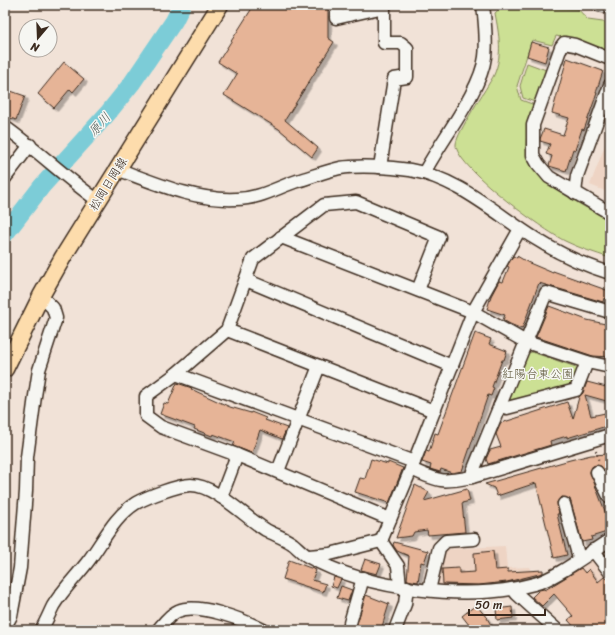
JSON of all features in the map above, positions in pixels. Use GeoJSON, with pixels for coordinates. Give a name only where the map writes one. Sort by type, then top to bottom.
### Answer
{"type":"FeatureCollection","features":[{"type":"Feature","properties":{"kind":"main road","name":"松岡日岡線"},"geometry":{"type":"LineString","coordinates":[[5,368],[41,296],[97,200],[220,5]]}},
{"type":"Feature","properties":{"kind":"street"},"geometry":{"type":"LineString","coordinates":[[336,5],[336,18],[384,7],[384,43],[401,43],[407,48],[407,77],[394,79],[380,167]]}},
{"type":"Feature","properties":{"kind":"street"},"geometry":{"type":"LineString","coordinates":[[424,173],[436,150],[472,93],[481,72],[485,58],[486,44],[483,5]]}},
{"type":"Feature","properties":{"kind":"street"},"geometry":{"type":"LineString","coordinates":[[599,5],[610,7]]}},
{"type":"Feature","properties":{"kind":"street"},"geometry":{"type":"LineString","coordinates":[[610,59],[575,45],[564,43],[561,47],[534,125],[533,155],[538,164],[549,177],[610,213]]}},
{"type":"Feature","properties":{"kind":"street"},"geometry":{"type":"LineString","coordinates":[[575,193],[577,176],[610,85]]}},
{"type":"Feature","properties":{"kind":"street"},"geometry":{"type":"LineString","coordinates":[[6,129],[30,145],[66,177],[97,200]]}},
{"type":"Feature","properties":{"kind":"street"},"geometry":{"type":"LineString","coordinates":[[5,178],[30,145]]}},
{"type":"Feature","properties":{"kind":"street"},"geometry":{"type":"LineString","coordinates":[[117,169],[193,195],[236,199],[264,195],[295,182],[341,168],[380,167],[424,173],[453,185],[502,215],[520,229],[556,250],[610,273]]}},
{"type":"Feature","properties":{"kind":"street"},"geometry":{"type":"LineString","coordinates":[[390,519],[278,471],[161,427],[146,416],[146,396],[176,374],[227,330],[253,259],[324,205],[356,202],[439,237],[418,290]]}},
{"type":"Feature","properties":{"kind":"street"},"geometry":{"type":"LineString","coordinates":[[381,542],[413,466],[473,312],[520,229]]}},
{"type":"Feature","properties":{"kind":"street"},"geometry":{"type":"LineString","coordinates":[[281,237],[473,312],[526,342],[587,362],[610,367]]}},
{"type":"Feature","properties":{"kind":"street"},"geometry":{"type":"LineString","coordinates":[[246,280],[452,366]]}},
{"type":"Feature","properties":{"kind":"street"},"geometry":{"type":"LineString","coordinates":[[472,477],[473,471],[546,293],[610,312]]}},
{"type":"Feature","properties":{"kind":"street"},"geometry":{"type":"LineString","coordinates":[[9,628],[20,568],[27,457],[35,396],[39,370],[56,318],[53,308],[41,296]]}},
{"type":"Feature","properties":{"kind":"street"},"geometry":{"type":"LineString","coordinates":[[227,330],[434,411]]}},
{"type":"Feature","properties":{"kind":"street"},"geometry":{"type":"LineString","coordinates":[[500,405],[507,408],[576,390],[587,362]]}},
{"type":"Feature","properties":{"kind":"street"},"geometry":{"type":"LineString","coordinates":[[278,471],[319,366]]}},
{"type":"Feature","properties":{"kind":"street"},"geometry":{"type":"LineString","coordinates":[[176,374],[298,419],[413,466],[438,481],[447,482],[472,477],[610,435]]}},
{"type":"Feature","properties":{"kind":"street"},"geometry":{"type":"LineString","coordinates":[[221,497],[237,455]]}},
{"type":"Feature","properties":{"kind":"street"},"geometry":{"type":"LineString","coordinates":[[598,468],[610,498]]}},
{"type":"Feature","properties":{"kind":"street"},"geometry":{"type":"LineString","coordinates":[[41,630],[54,605],[89,560],[117,518],[136,503],[170,490],[191,485],[221,497],[265,529],[292,544],[307,557],[332,568],[363,578],[404,587],[466,592],[513,589],[536,584],[550,578],[579,558],[610,540]]}},
{"type":"Feature","properties":{"kind":"street"},"geometry":{"type":"LineString","coordinates":[[564,504],[579,558]]}},
{"type":"Feature","properties":{"kind":"street"},"geometry":{"type":"LineString","coordinates":[[429,590],[439,548],[446,541],[474,539]]}},
{"type":"Feature","properties":{"kind":"street"},"geometry":{"type":"LineString","coordinates":[[307,557],[330,554],[381,542]]}},
{"type":"Feature","properties":{"kind":"street"},"geometry":{"type":"LineString","coordinates":[[381,542],[398,566],[404,587],[405,604],[395,630]]}},
{"type":"Feature","properties":{"kind":"street"},"geometry":{"type":"LineString","coordinates":[[593,550],[610,572]]}},
{"type":"Feature","properties":{"kind":"street"},"geometry":{"type":"LineString","coordinates":[[350,623],[363,578]]}},
{"type":"Feature","properties":{"kind":"street"},"geometry":{"type":"LineString","coordinates":[[513,589],[552,628]]}},
{"type":"Feature","properties":{"kind":"street"},"geometry":{"type":"LineString","coordinates":[[158,630],[176,611],[189,608],[237,617],[263,630]]}},
{"type":"Feature","properties":{"kind":"path"},"geometry":{"type":"LineString","coordinates":[[593,440],[598,468]]}},
{"type":"Feature","properties":{"kind":"shaded area"},"geometry":{"type":"Polygon","coordinates":[[[610,132],[610,193],[590,185],[610,132]]]}},
{"type":"Feature","properties":{"kind":"shaded area"},"geometry":{"type":"Polygon","coordinates":[[[505,546],[507,568],[530,567],[531,580],[509,586],[436,588],[443,553],[447,549],[505,546]]]}},
{"type":"Feature","properties":{"kind":"shaded area"},"geometry":{"type":"Polygon","coordinates":[[[595,553],[610,566],[610,602],[597,613],[563,572],[595,553]]]}},
{"type":"Feature","properties":{"kind":"green space"},"geometry":{"type":"Polygon","coordinates":[[[503,6],[578,9],[588,20],[610,23],[610,54],[577,40],[556,36],[552,45],[532,40],[517,86],[521,100],[535,105],[526,138],[528,159],[533,168],[551,186],[610,221],[610,258],[570,244],[538,224],[502,197],[469,167],[459,154],[456,144],[461,130],[494,75],[497,67],[499,60],[499,44],[495,13],[503,6]]]}},
{"type":"Feature","properties":{"kind":"green space"},"geometry":{"type":"Polygon","coordinates":[[[527,63],[546,70],[535,102],[523,98],[520,86],[527,63]]]}},
{"type":"Feature","properties":{"kind":"green space","name":"紅陽台東公園"},"geometry":{"type":"Polygon","coordinates":[[[532,352],[576,367],[578,374],[574,383],[568,386],[510,401],[508,394],[525,354],[532,352]]]}},
{"type":"Feature","properties":{"kind":"building"},"geometry":{"type":"Polygon","coordinates":[[[254,5],[328,5],[328,38],[334,42],[285,120],[318,148],[312,157],[279,129],[224,95],[237,74],[218,62],[254,5]]]}},
{"type":"Feature","properties":{"kind":"building"},"geometry":{"type":"Polygon","coordinates":[[[531,42],[549,47],[545,62],[527,56],[531,42]]]}},
{"type":"Feature","properties":{"kind":"building"},"geometry":{"type":"Polygon","coordinates":[[[567,58],[603,71],[584,130],[582,129],[575,150],[573,149],[566,171],[549,166],[552,156],[546,154],[550,144],[540,141],[540,139],[544,129],[563,135],[569,118],[552,113],[567,58]]]}},
{"type":"Feature","properties":{"kind":"building"},"geometry":{"type":"Polygon","coordinates":[[[64,62],[84,79],[73,92],[70,89],[54,108],[38,94],[64,62]]]}},
{"type":"Feature","properties":{"kind":"building"},"geometry":{"type":"Polygon","coordinates":[[[5,89],[25,96],[16,120],[5,116],[5,89]]]}},
{"type":"Feature","properties":{"kind":"building"},"geometry":{"type":"Polygon","coordinates":[[[513,256],[517,258],[517,256],[553,273],[553,271],[609,291],[607,299],[604,298],[603,302],[539,283],[522,329],[510,324],[503,320],[505,315],[487,309],[491,296],[499,281],[503,282],[509,267],[507,266],[513,256]]]}},
{"type":"Feature","properties":{"kind":"building"},"geometry":{"type":"Polygon","coordinates":[[[549,306],[587,320],[610,325],[610,357],[593,356],[536,337],[549,306]]]}},
{"type":"Feature","properties":{"kind":"building"},"geometry":{"type":"Polygon","coordinates":[[[475,333],[491,339],[489,344],[507,351],[492,387],[494,388],[491,396],[488,395],[462,471],[452,473],[441,469],[440,472],[430,469],[431,465],[422,462],[426,451],[429,452],[435,433],[438,434],[475,333]]]}},
{"type":"Feature","properties":{"kind":"building"},"geometry":{"type":"Polygon","coordinates":[[[587,382],[610,388],[610,402],[585,395],[591,416],[610,412],[610,425],[567,438],[567,436],[550,441],[551,445],[488,464],[486,459],[490,450],[501,447],[496,434],[501,423],[567,402],[573,419],[579,397],[583,393],[587,382]]]}},
{"type":"Feature","properties":{"kind":"building"},"geometry":{"type":"Polygon","coordinates":[[[177,383],[192,388],[191,389],[230,407],[251,412],[266,418],[265,420],[287,428],[282,439],[260,430],[252,453],[233,446],[235,442],[213,434],[212,436],[194,429],[195,427],[160,414],[164,403],[168,404],[177,383]]]}},
{"type":"Feature","properties":{"kind":"building"},"geometry":{"type":"Polygon","coordinates":[[[610,454],[610,481],[601,466],[593,466],[590,472],[608,519],[610,519],[610,531],[591,537],[592,540],[582,542],[570,499],[562,497],[557,502],[559,514],[557,514],[567,555],[554,558],[536,483],[497,496],[494,488],[485,484],[570,460],[591,455],[610,454]]]}},
{"type":"Feature","properties":{"kind":"building"},"geometry":{"type":"Polygon","coordinates":[[[371,459],[388,464],[388,462],[403,468],[389,503],[355,492],[360,478],[365,479],[371,459]]]}},
{"type":"Feature","properties":{"kind":"building"},"geometry":{"type":"Polygon","coordinates":[[[415,485],[429,492],[424,501],[467,489],[470,501],[462,503],[465,532],[428,535],[427,530],[414,532],[412,536],[396,538],[415,485]]]}},
{"type":"Feature","properties":{"kind":"building"},"geometry":{"type":"Polygon","coordinates":[[[394,542],[428,551],[424,563],[421,562],[418,582],[407,580],[409,556],[397,551],[393,545],[394,542]]]}},
{"type":"Feature","properties":{"kind":"building"},"geometry":{"type":"Polygon","coordinates":[[[493,551],[495,570],[508,569],[508,572],[543,570],[543,573],[507,582],[479,585],[443,584],[442,569],[459,568],[459,573],[475,572],[474,553],[493,551]]]}},
{"type":"Feature","properties":{"kind":"building"},"geometry":{"type":"Polygon","coordinates":[[[365,559],[381,564],[377,574],[361,570],[365,559]]]}},
{"type":"Feature","properties":{"kind":"building"},"geometry":{"type":"Polygon","coordinates":[[[289,560],[316,570],[312,580],[326,584],[323,592],[283,579],[289,560]]]}},
{"type":"Feature","properties":{"kind":"building"},"geometry":{"type":"Polygon","coordinates":[[[581,568],[585,573],[589,569],[598,582],[604,577],[610,579],[610,627],[607,630],[577,630],[568,620],[573,616],[554,594],[542,606],[532,597],[539,590],[545,590],[581,568]]]}},
{"type":"Feature","properties":{"kind":"building"},"geometry":{"type":"Polygon","coordinates":[[[334,577],[341,579],[337,588],[331,586],[334,577]]]}},
{"type":"Feature","properties":{"kind":"building"},"geometry":{"type":"Polygon","coordinates":[[[341,586],[352,590],[348,601],[337,598],[341,586]]]}},
{"type":"Feature","properties":{"kind":"building"},"geometry":{"type":"Polygon","coordinates":[[[366,595],[389,604],[381,630],[367,630],[356,626],[366,595]]]}},
{"type":"Feature","properties":{"kind":"building"},"geometry":{"type":"Polygon","coordinates":[[[476,605],[487,618],[494,630],[473,630],[462,616],[476,605]]]}},
{"type":"Feature","properties":{"kind":"building"},"geometry":{"type":"Polygon","coordinates":[[[512,607],[513,618],[497,620],[496,609],[512,607]]]}},
{"type":"Feature","properties":{"kind":"waterway","name":"原川"},"geometry":{"type":"LineString","coordinates":[[5,234],[42,186],[108,113],[132,83],[174,21],[182,5]]}}]}
